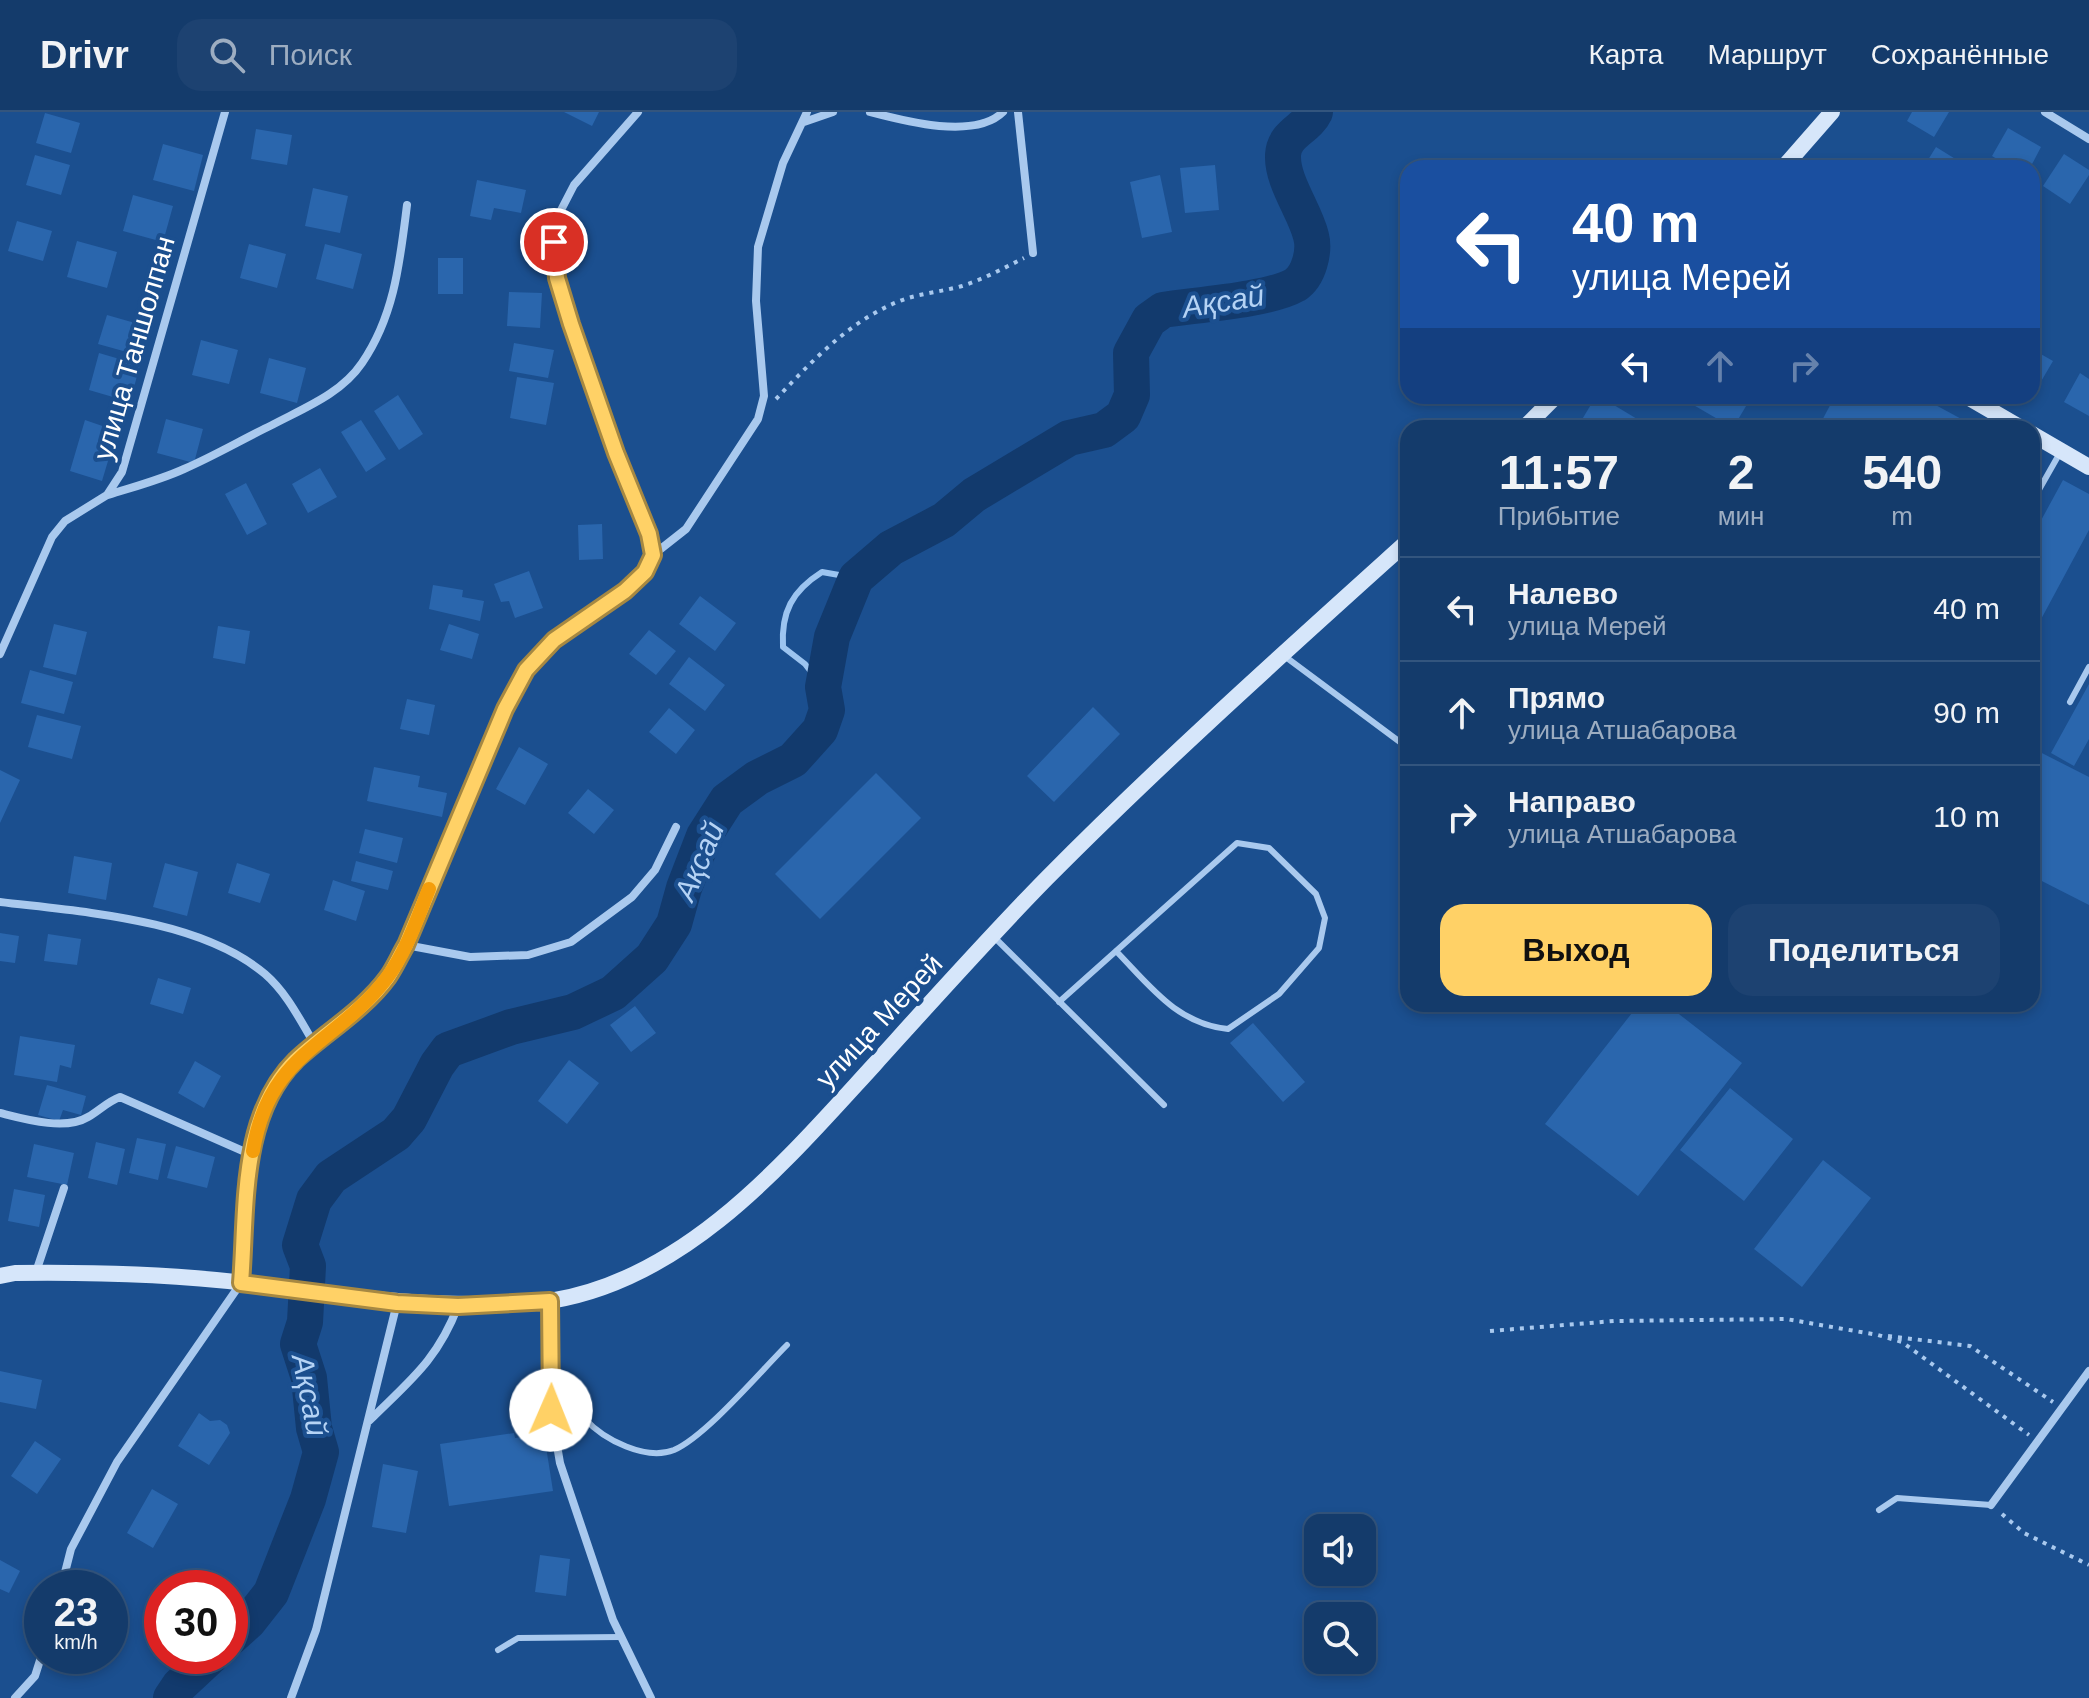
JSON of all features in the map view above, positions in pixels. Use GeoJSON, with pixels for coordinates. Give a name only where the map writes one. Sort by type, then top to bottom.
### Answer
{"type":"FeatureCollection","features":[{"type":"Feature","properties":{"kind":"main road"},"geometry":{"type":"LineString","coordinates":[[1790,160],[1832,112]]}},
{"type":"Feature","properties":{"kind":"main road"},"geometry":{"type":"LineString","coordinates":[[1532,420],[1548,404]]}},
{"type":"Feature","properties":{"kind":"main road"},"geometry":{"type":"LineString","coordinates":[[1980,404],[2007,420]]}},
{"type":"Feature","properties":{"kind":"main road"},"geometry":{"type":"LineString","coordinates":[[2040,439],[2089,467]]}},
{"type":"Feature","properties":{"kind":"main road","name":"улица Мерей"},"geometry":{"type":"LineString","coordinates":[[0,1276],[36,1273],[127,1274],[241,1283],[397,1303],[458,1306],[550,1301],[606,1286],[654,1264],[699,1235],[804,1142],[993,936],[1119,806],[1400,548]]}},
{"type":"Feature","properties":{"kind":"street","name":"улица Таншолпан"},"geometry":{"type":"LineString","coordinates":[[0,654],[52,537],[65,521],[107,495],[122,472],[225,112]]}},
{"type":"Feature","properties":{"kind":"street"},"geometry":{"type":"LineString","coordinates":[[638,112],[574,185],[559,214],[554,242],[557,278],[574,334],[649,534],[653,555]]}},
{"type":"Feature","properties":{"kind":"street"},"geometry":{"type":"LineString","coordinates":[[66,1570],[71,1549],[117,1462],[241,1283],[252,1155],[257,1128],[272,1091],[295,1062],[366,1001],[387,977],[406,945],[505,709],[526,670],[554,640],[625,591],[645,572],[653,555],[686,529],[758,419],[764,396],[756,301],[758,247],[783,163],[806,117],[833,112]]}},
{"type":"Feature","properties":{"kind":"street"},"geometry":{"type":"LineString","coordinates":[[870,112],[909,122],[952,127],[995,121],[1003,112]]}},
{"type":"Feature","properties":{"kind":"street"},"geometry":{"type":"LineString","coordinates":[[1018,112],[1033,253]]}},
{"type":"Feature","properties":{"kind":"street"},"geometry":{"type":"LineString","coordinates":[[2045,112],[2089,139]]}},
{"type":"Feature","properties":{"kind":"street"},"geometry":{"type":"LineString","coordinates":[[107,495],[183,469],[325,398],[346,380],[362,364],[391,304],[400,266],[407,205]]}},
{"type":"Feature","properties":{"kind":"street"},"geometry":{"type":"LineString","coordinates":[[406,945],[470,957],[528,955],[571,942],[632,897],[655,870],[676,827]]}},
{"type":"Feature","properties":{"kind":"street"},"geometry":{"type":"LineString","coordinates":[[0,902],[81,912],[191,933],[226,947],[274,984],[290,1002],[315,1045]]}},
{"type":"Feature","properties":{"kind":"street"},"geometry":{"type":"LineString","coordinates":[[0,1113],[46,1124],[85,1119],[107,1102],[120,1097],[252,1155]]}},
{"type":"Feature","properties":{"kind":"street"},"geometry":{"type":"LineString","coordinates":[[36,1273],[64,1188]]}},
{"type":"Feature","properties":{"kind":"street"},"geometry":{"type":"LineString","coordinates":[[550,1301],[551,1410],[560,1463],[613,1620],[651,1698]]}},
{"type":"Feature","properties":{"kind":"street"},"geometry":{"type":"LineString","coordinates":[[291,1698],[316,1630],[397,1303]]}},
{"type":"Feature","properties":{"kind":"street"},"geometry":{"type":"LineString","coordinates":[[368,1421],[426,1365],[447,1335],[458,1306]]}},
{"type":"Feature","properties":{"kind":"street"},"geometry":{"type":"LineString","coordinates":[[1991,1505],[2089,1371]]}},
{"type":"Feature","properties":{"kind":"street"},"geometry":{"type":"LineString","coordinates":[[15,1698],[36,1674]]}},
{"type":"Feature","properties":{"kind":"lane"},"geometry":{"type":"LineString","coordinates":[[2040,488],[2061,451]]}},
{"type":"Feature","properties":{"kind":"lane"},"geometry":{"type":"LineString","coordinates":[[1283,655],[1400,742]]}},
{"type":"Feature","properties":{"kind":"lane"},"geometry":{"type":"LineString","coordinates":[[2070,702],[2089,667]]}},
{"type":"Feature","properties":{"kind":"lane"},"geometry":{"type":"LineString","coordinates":[[1059,1002],[1116,951],[1237,843],[1269,848],[1316,894],[1325,918],[1319,948],[1289,983],[1279,994],[1228,1029],[1205,1027],[1172,1008],[1116,951]]}},
{"type":"Feature","properties":{"kind":"lane"},"geometry":{"type":"LineString","coordinates":[[993,936],[1164,1105]]}},
{"type":"Feature","properties":{"kind":"lane"},"geometry":{"type":"LineString","coordinates":[[552,1359],[585,1419],[616,1442],[643,1453],[672,1451],[697,1435],[787,1345]]}},
{"type":"Feature","properties":{"kind":"lane"},"geometry":{"type":"LineString","coordinates":[[1879,1510],[1897,1498],[1991,1505]]}},
{"type":"Feature","properties":{"kind":"lane"},"geometry":{"type":"LineString","coordinates":[[498,1650],[518,1638],[621,1637]]}},
{"type":"Feature","properties":{"kind":"path"},"geometry":{"type":"LineString","coordinates":[[758,419],[819,354],[867,317],[907,299],[962,286],[992,275],[1033,253]]}},
{"type":"Feature","properties":{"kind":"path"},"geometry":{"type":"LineString","coordinates":[[1490,1331],[1614,1321],[1786,1319],[1878,1335],[1970,1346],[2062,1408]]}},
{"type":"Feature","properties":{"kind":"path"},"geometry":{"type":"LineString","coordinates":[[1878,1335],[1902,1342],[2038,1441]]}},
{"type":"Feature","properties":{"kind":"path"},"geometry":{"type":"LineString","coordinates":[[1991,1505],[2024,1533],[2089,1565]]}},
{"type":"Feature","properties":{"kind":"building"},"geometry":{"type":"Polygon","coordinates":[[[564,112],[599,112],[592,126],[564,112]]]}},
{"type":"Feature","properties":{"kind":"building"},"geometry":{"type":"Polygon","coordinates":[[[1912,112],[1949,112],[1934,137],[1907,121],[1912,112]]]}},
{"type":"Feature","properties":{"kind":"building"},"geometry":{"type":"Polygon","coordinates":[[[45,113],[80,123],[71,153],[36,143],[45,113]]]}},
{"type":"Feature","properties":{"kind":"building"},"geometry":{"type":"Polygon","coordinates":[[[2008,128],[2041,147],[2034,160],[1999,160],[1992,156],[2008,128]]]}},
{"type":"Feature","properties":{"kind":"building"},"geometry":{"type":"Polygon","coordinates":[[[256,129],[292,135],[287,165],[251,159],[256,129]]]}},
{"type":"Feature","properties":{"kind":"building"},"geometry":{"type":"Polygon","coordinates":[[[163,144],[203,155],[194,191],[153,180],[163,144]]]}},
{"type":"Feature","properties":{"kind":"building"},"geometry":{"type":"Polygon","coordinates":[[[1936,147],[1957,160],[1928,160],[1936,147]]]}},
{"type":"Feature","properties":{"kind":"building"},"geometry":{"type":"Polygon","coordinates":[[[2064,154],[2089,170],[2089,175],[2070,204],[2043,186],[2064,154]]]}},
{"type":"Feature","properties":{"kind":"building"},"geometry":{"type":"Polygon","coordinates":[[[35,155],[70,165],[61,195],[26,185],[35,155]]]}},
{"type":"Feature","properties":{"kind":"building"},"geometry":{"type":"Polygon","coordinates":[[[1215,165],[1219,210],[1185,213],[1180,168],[1215,165]]]}},
{"type":"Feature","properties":{"kind":"building"},"geometry":{"type":"Polygon","coordinates":[[[1160,175],[1172,232],[1142,238],[1130,182],[1160,175]]]}},
{"type":"Feature","properties":{"kind":"building"},"geometry":{"type":"Polygon","coordinates":[[[477,180],[526,190],[521,213],[494,208],[491,220],[470,216],[477,180]]]}},
{"type":"Feature","properties":{"kind":"building"},"geometry":{"type":"Polygon","coordinates":[[[313,188],[348,196],[340,233],[305,226],[313,188]]]}},
{"type":"Feature","properties":{"kind":"building"},"geometry":{"type":"Polygon","coordinates":[[[133,195],[173,206],[163,242],[123,231],[133,195]]]}},
{"type":"Feature","properties":{"kind":"building"},"geometry":{"type":"Polygon","coordinates":[[[17,221],[52,231],[43,261],[8,251],[17,221]]]}},
{"type":"Feature","properties":{"kind":"building"},"geometry":{"type":"Polygon","coordinates":[[[77,241],[117,252],[107,288],[67,277],[77,241]]]}},
{"type":"Feature","properties":{"kind":"building"},"geometry":{"type":"Polygon","coordinates":[[[249,244],[286,254],[277,288],[240,278],[249,244]]]}},
{"type":"Feature","properties":{"kind":"building"},"geometry":{"type":"Polygon","coordinates":[[[325,244],[362,254],[353,289],[316,279],[325,244]]]}},
{"type":"Feature","properties":{"kind":"building"},"geometry":{"type":"Polygon","coordinates":[[[438,258],[463,258],[463,294],[438,294],[438,258]]]}},
{"type":"Feature","properties":{"kind":"building"},"geometry":{"type":"Polygon","coordinates":[[[509,292],[542,293],[540,328],[507,326],[509,292]]]}},
{"type":"Feature","properties":{"kind":"building"},"geometry":{"type":"Polygon","coordinates":[[[107,315],[142,325],[134,354],[98,344],[107,315]]]}},
{"type":"Feature","properties":{"kind":"building"},"geometry":{"type":"Polygon","coordinates":[[[201,340],[238,350],[229,384],[192,375],[201,340]]]}},
{"type":"Feature","properties":{"kind":"building"},"geometry":{"type":"Polygon","coordinates":[[[514,343],[554,350],[548,378],[509,371],[514,343]]]}},
{"type":"Feature","properties":{"kind":"building"},"geometry":{"type":"Polygon","coordinates":[[[99,353],[140,365],[130,402],[89,390],[99,353]]]}},
{"type":"Feature","properties":{"kind":"building"},"geometry":{"type":"Polygon","coordinates":[[[2040,354],[2053,361],[2040,383],[2040,354]]]}},
{"type":"Feature","properties":{"kind":"building"},"geometry":{"type":"Polygon","coordinates":[[[269,358],[306,368],[297,403],[260,393],[269,358]]]}},
{"type":"Feature","properties":{"kind":"building"},"geometry":{"type":"Polygon","coordinates":[[[2080,373],[2089,379],[2089,416],[2064,402],[2080,373]]]}},
{"type":"Feature","properties":{"kind":"building"},"geometry":{"type":"Polygon","coordinates":[[[517,377],[554,383],[546,425],[510,418],[517,377]]]}},
{"type":"Feature","properties":{"kind":"building"},"geometry":{"type":"Polygon","coordinates":[[[398,395],[423,434],[399,450],[374,411],[398,395]]]}},
{"type":"Feature","properties":{"kind":"building"},"geometry":{"type":"Polygon","coordinates":[[[1591,404],[1612,404],[1639,420],[1582,420],[1591,404]]]}},
{"type":"Feature","properties":{"kind":"building"},"geometry":{"type":"Polygon","coordinates":[[[1692,404],[1747,404],[1738,420],[1719,420],[1692,404]]]}},
{"type":"Feature","properties":{"kind":"building"},"geometry":{"type":"Polygon","coordinates":[[[1831,404],[1934,404],[1963,420],[1822,420],[1831,404]]]}},
{"type":"Feature","properties":{"kind":"building"},"geometry":{"type":"Polygon","coordinates":[[[166,419],[203,429],[194,463],[157,453],[166,419]]]}},
{"type":"Feature","properties":{"kind":"building"},"geometry":{"type":"Polygon","coordinates":[[[85,420],[117,431],[102,481],[70,471],[85,420]]]}},
{"type":"Feature","properties":{"kind":"building"},"geometry":{"type":"Polygon","coordinates":[[[361,420],[386,459],[366,472],[341,432],[361,420]]]}},
{"type":"Feature","properties":{"kind":"building"},"geometry":{"type":"Polygon","coordinates":[[[320,468],[337,497],[308,513],[292,484],[320,468]]]}},
{"type":"Feature","properties":{"kind":"building"},"geometry":{"type":"Polygon","coordinates":[[[2063,480],[2089,494],[2089,530],[2040,621],[2040,522],[2063,480]]]}},
{"type":"Feature","properties":{"kind":"building"},"geometry":{"type":"Polygon","coordinates":[[[246,483],[267,524],[247,535],[225,494],[246,483]]]}},
{"type":"Feature","properties":{"kind":"building"},"geometry":{"type":"Polygon","coordinates":[[[602,524],[603,559],[579,560],[578,525],[602,524]]]}},
{"type":"Feature","properties":{"kind":"building"},"geometry":{"type":"Polygon","coordinates":[[[529,571],[543,608],[515,618],[509,601],[501,602],[494,584],[529,571]]]}},
{"type":"Feature","properties":{"kind":"building"},"geometry":{"type":"Polygon","coordinates":[[[433,585],[463,590],[462,597],[484,601],[480,621],[429,609],[433,585]]]}},
{"type":"Feature","properties":{"kind":"building"},"geometry":{"type":"Polygon","coordinates":[[[700,596],[736,623],[715,651],[679,624],[700,596]]]}},
{"type":"Feature","properties":{"kind":"building"},"geometry":{"type":"Polygon","coordinates":[[[54,624],[87,632],[76,675],[43,667],[54,624]]]}},
{"type":"Feature","properties":{"kind":"building"},"geometry":{"type":"Polygon","coordinates":[[[449,624],[479,634],[472,659],[440,650],[449,624]]]}},
{"type":"Feature","properties":{"kind":"building"},"geometry":{"type":"Polygon","coordinates":[[[218,626],[250,631],[245,664],[213,658],[218,626]]]}},
{"type":"Feature","properties":{"kind":"building"},"geometry":{"type":"Polygon","coordinates":[[[649,630],[676,651],[656,675],[629,654],[649,630]]]}},
{"type":"Feature","properties":{"kind":"building"},"geometry":{"type":"Polygon","coordinates":[[[689,657],[725,685],[705,711],[669,684],[689,657]]]}},
{"type":"Feature","properties":{"kind":"building"},"geometry":{"type":"Polygon","coordinates":[[[30,670],[73,682],[64,714],[21,703],[30,670]]]}},
{"type":"Feature","properties":{"kind":"building"},"geometry":{"type":"Polygon","coordinates":[[[2089,684],[2089,739],[2074,766],[2051,753],[2089,684]]]}},
{"type":"Feature","properties":{"kind":"building"},"geometry":{"type":"Polygon","coordinates":[[[407,699],[435,705],[429,735],[400,729],[407,699]]]}},
{"type":"Feature","properties":{"kind":"building"},"geometry":{"type":"Polygon","coordinates":[[[1093,707],[1120,734],[1054,802],[1027,776],[1093,707]]]}},
{"type":"Feature","properties":{"kind":"building"},"geometry":{"type":"Polygon","coordinates":[[[669,708],[695,730],[676,754],[649,732],[669,708]]]}},
{"type":"Feature","properties":{"kind":"building"},"geometry":{"type":"Polygon","coordinates":[[[37,715],[81,726],[72,759],[28,747],[37,715]]]}},
{"type":"Feature","properties":{"kind":"building"},"geometry":{"type":"Polygon","coordinates":[[[519,747],[548,764],[525,805],[496,789],[519,747]]]}},
{"type":"Feature","properties":{"kind":"building"},"geometry":{"type":"Polygon","coordinates":[[[2040,752],[2089,777],[2089,905],[2040,880],[2040,752]]]}},
{"type":"Feature","properties":{"kind":"building"},"geometry":{"type":"Polygon","coordinates":[[[374,767],[420,776],[418,787],[447,793],[442,817],[367,801],[374,767]]]}},
{"type":"Feature","properties":{"kind":"building"},"geometry":{"type":"Polygon","coordinates":[[[0,770],[20,780],[0,823],[0,770]]]}},
{"type":"Feature","properties":{"kind":"building"},"geometry":{"type":"Polygon","coordinates":[[[876,773],[921,818],[820,919],[775,874],[876,773]]]}},
{"type":"Feature","properties":{"kind":"building"},"geometry":{"type":"Polygon","coordinates":[[[588,789],[614,810],[594,834],[568,813],[588,789]]]}},
{"type":"Feature","properties":{"kind":"building"},"geometry":{"type":"Polygon","coordinates":[[[365,829],[403,838],[397,863],[359,853],[365,829]]]}},
{"type":"Feature","properties":{"kind":"building"},"geometry":{"type":"Polygon","coordinates":[[[74,856],[112,863],[106,900],[68,893],[74,856]]]}},
{"type":"Feature","properties":{"kind":"building"},"geometry":{"type":"Polygon","coordinates":[[[356,861],[393,871],[388,890],[351,881],[356,861]]]}},
{"type":"Feature","properties":{"kind":"building"},"geometry":{"type":"Polygon","coordinates":[[[165,863],[198,872],[187,916],[153,907],[165,863]]]}},
{"type":"Feature","properties":{"kind":"building"},"geometry":{"type":"Polygon","coordinates":[[[237,863],[270,874],[260,903],[228,893],[237,863]]]}},
{"type":"Feature","properties":{"kind":"building"},"geometry":{"type":"Polygon","coordinates":[[[333,880],[365,891],[356,921],[324,910],[333,880]]]}},
{"type":"Feature","properties":{"kind":"building"},"geometry":{"type":"Polygon","coordinates":[[[0,933],[19,936],[15,963],[0,961],[0,933]]]}},
{"type":"Feature","properties":{"kind":"building"},"geometry":{"type":"Polygon","coordinates":[[[48,934],[81,939],[77,965],[44,961],[48,934]]]}},
{"type":"Feature","properties":{"kind":"building"},"geometry":{"type":"Polygon","coordinates":[[[158,978],[191,988],[183,1014],[150,1004],[158,978]]]}},
{"type":"Feature","properties":{"kind":"building"},"geometry":{"type":"Polygon","coordinates":[[[635,1006],[656,1033],[631,1052],[610,1025],[635,1006]]]}},
{"type":"Feature","properties":{"kind":"building"},"geometry":{"type":"Polygon","coordinates":[[[1633,1012],[1676,1012],[1742,1063],[1638,1196],[1545,1124],[1633,1012]]]}},
{"type":"Feature","properties":{"kind":"building"},"geometry":{"type":"Polygon","coordinates":[[[1253,1023],[1305,1082],[1283,1102],[1230,1043],[1253,1023]]]}},
{"type":"Feature","properties":{"kind":"building"},"geometry":{"type":"Polygon","coordinates":[[[20,1036],[75,1045],[71,1068],[60,1065],[57,1082],[14,1075],[20,1036]]]}},
{"type":"Feature","properties":{"kind":"building"},"geometry":{"type":"Polygon","coordinates":[[[569,1060],[599,1083],[567,1124],[538,1101],[569,1060]]]}},
{"type":"Feature","properties":{"kind":"building"},"geometry":{"type":"Polygon","coordinates":[[[195,1061],[221,1076],[204,1108],[178,1093],[195,1061]]]}},
{"type":"Feature","properties":{"kind":"building"},"geometry":{"type":"Polygon","coordinates":[[[47,1085],[86,1096],[81,1115],[63,1110],[59,1121],[38,1115],[47,1085]]]}},
{"type":"Feature","properties":{"kind":"building"},"geometry":{"type":"Polygon","coordinates":[[[1730,1088],[1793,1139],[1744,1201],[1680,1150],[1730,1088]]]}},
{"type":"Feature","properties":{"kind":"building"},"geometry":{"type":"Polygon","coordinates":[[[137,1138],[166,1144],[158,1180],[129,1173],[137,1138]]]}},
{"type":"Feature","properties":{"kind":"building"},"geometry":{"type":"Polygon","coordinates":[[[96,1142],[125,1149],[117,1185],[88,1178],[96,1142]]]}},
{"type":"Feature","properties":{"kind":"building"},"geometry":{"type":"Polygon","coordinates":[[[34,1144],[74,1153],[67,1185],[27,1177],[34,1144]]]}},
{"type":"Feature","properties":{"kind":"building"},"geometry":{"type":"Polygon","coordinates":[[[176,1146],[215,1157],[207,1188],[167,1178],[176,1146]]]}},
{"type":"Feature","properties":{"kind":"building"},"geometry":{"type":"Polygon","coordinates":[[[1823,1160],[1871,1198],[1802,1287],[1754,1249],[1823,1160]]]}},
{"type":"Feature","properties":{"kind":"building"},"geometry":{"type":"Polygon","coordinates":[[[14,1189],[45,1195],[39,1227],[8,1221],[14,1189]]]}},
{"type":"Feature","properties":{"kind":"building"},"geometry":{"type":"Polygon","coordinates":[[[0,1371],[42,1380],[36,1409],[0,1402],[0,1371]]]}},
{"type":"Feature","properties":{"kind":"building"},"geometry":{"type":"Polygon","coordinates":[[[199,1413],[210,1421],[220,1420],[227,1425],[230,1433],[209,1465],[178,1446],[199,1413]]]}},
{"type":"Feature","properties":{"kind":"building"},"geometry":{"type":"Polygon","coordinates":[[[514,1433],[515,1438],[544,1434],[553,1491],[449,1506],[440,1444],[514,1433]]]}},
{"type":"Feature","properties":{"kind":"building"},"geometry":{"type":"Polygon","coordinates":[[[35,1441],[61,1459],[37,1494],[11,1476],[35,1441]]]}},
{"type":"Feature","properties":{"kind":"building"},"geometry":{"type":"Polygon","coordinates":[[[383,1464],[418,1471],[406,1533],[372,1527],[383,1464]]]}},
{"type":"Feature","properties":{"kind":"building"},"geometry":{"type":"Polygon","coordinates":[[[152,1489],[178,1504],[153,1548],[127,1533],[152,1489]]]}},
{"type":"Feature","properties":{"kind":"building"},"geometry":{"type":"Polygon","coordinates":[[[540,1555],[570,1559],[566,1596],[535,1592],[540,1555]]]}},
{"type":"Feature","properties":{"kind":"building"},"geometry":{"type":"Polygon","coordinates":[[[0,1560],[20,1571],[9,1593],[0,1589],[0,1560]]]}},
{"type":"Feature","properties":{"kind":"waterway","name":"Ақсай"},"geometry":{"type":"LineString","coordinates":[[248,1622],[271,1593],[308,1499],[321,1452],[314,1428],[309,1378],[298,1344],[305,1322],[308,1266],[300,1245],[314,1200],[331,1177],[396,1134],[409,1119],[448,1050],[511,1027],[573,1012],[613,993],[652,958],[674,924],[704,836],[727,800],[757,778],[793,760],[820,730],[827,710],[823,687],[832,637],[856,578],[891,548],[944,520],[974,495],[1069,438],[1104,430],[1123,416],[1132,395],[1131,353],[1149,320],[1163,310],[1268,295],[1300,281],[1310,263],[1312,242],[1286,176],[1283,155],[1287,141],[1315,112]]}},
{"type":"Feature","properties":{"kind":"waterway"},"geometry":{"type":"LineString","coordinates":[[823,687],[805,664],[783,647],[787,613],[796,595],[822,572],[856,578]]}},
{"type":"Feature","properties":{"kind":"waterway","name":"Ақсай"},"geometry":{"type":"LineString","coordinates":[[171,1698],[192,1674]]}},
{"type":"Feature","properties":{"kind":"slow traffic"},"geometry":{"type":"LineString","coordinates":[[253,1151],[257,1128],[272,1091],[295,1062],[366,1001],[387,977],[406,945],[429,889]]}},
{"type":"Feature","properties":{"kind":"route"},"geometry":{"type":"LineString","coordinates":[[551,1410],[550,1301],[458,1306],[397,1303],[241,1283],[252,1155],[257,1128],[272,1091],[295,1062],[366,1001],[387,977],[406,945],[505,709],[526,670],[554,640],[625,591],[645,572],[653,555],[649,534],[616,453],[571,324],[557,278],[554,242]]}}]}
